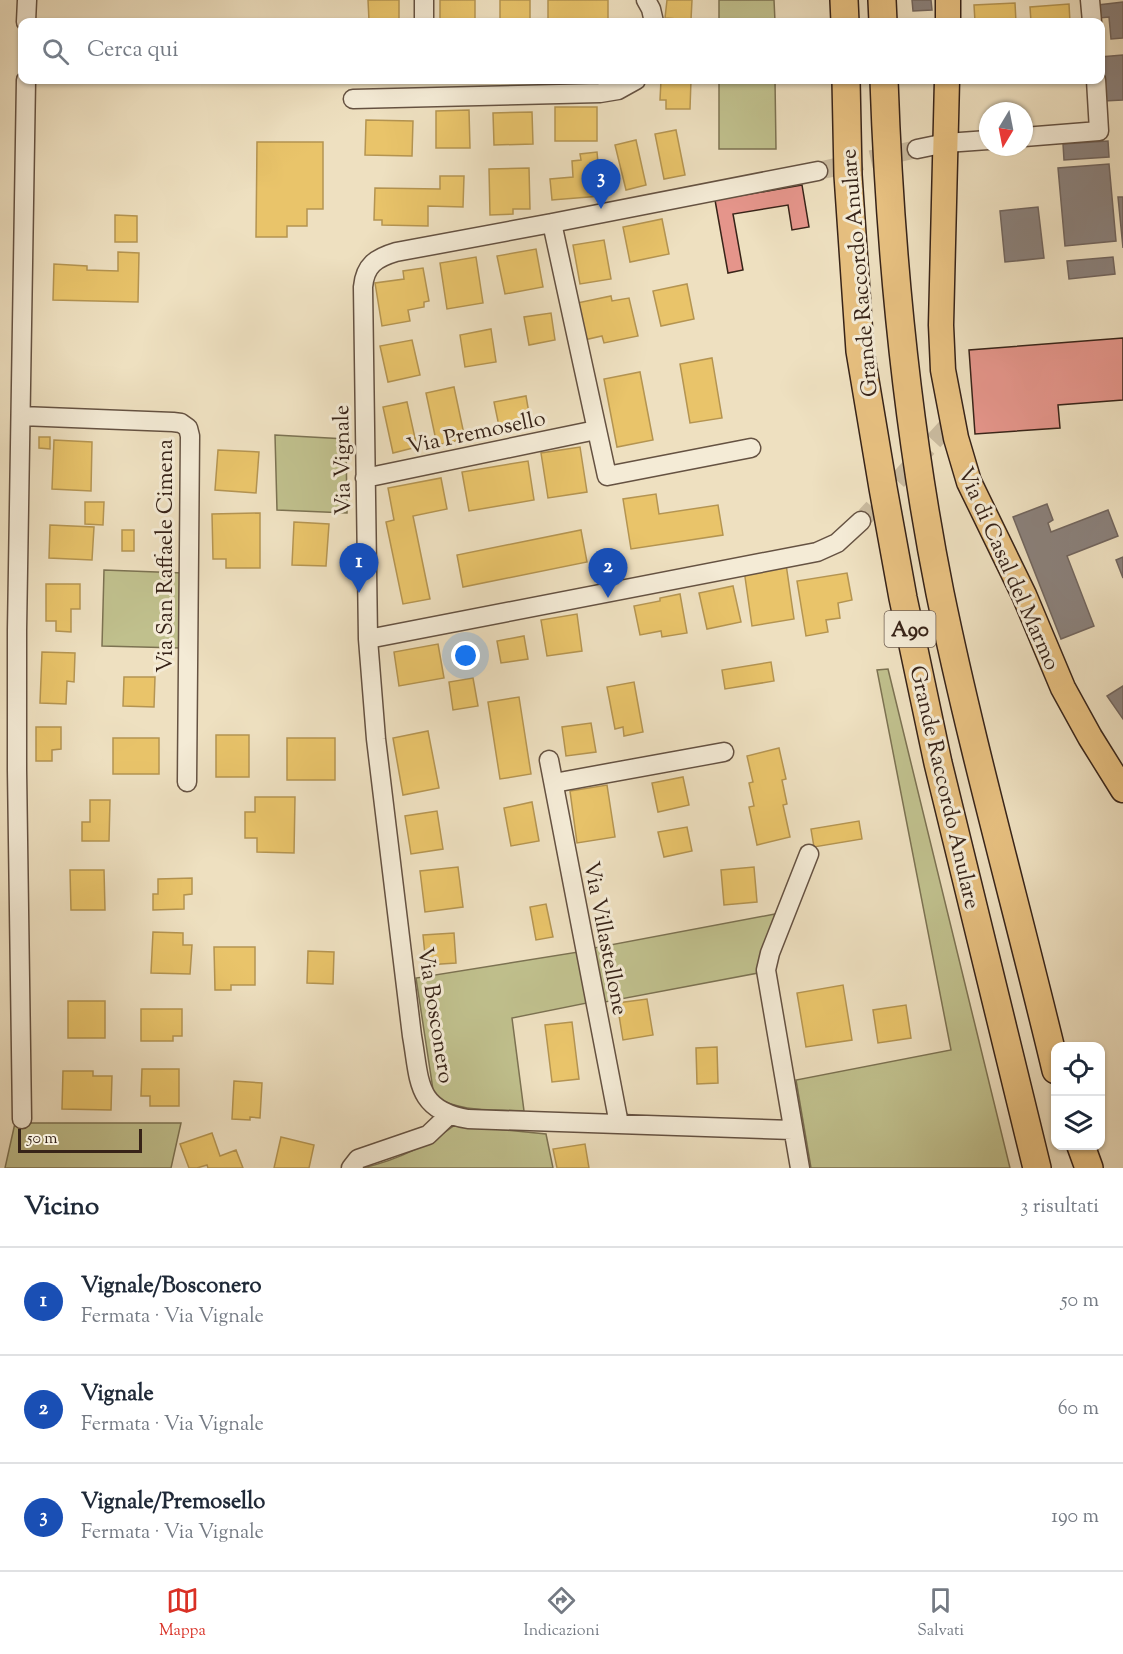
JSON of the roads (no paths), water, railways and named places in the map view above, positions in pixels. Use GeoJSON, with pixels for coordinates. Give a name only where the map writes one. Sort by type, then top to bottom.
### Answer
{"type":"FeatureCollection","features":[{"type":"Feature","properties":{"kind":"highway"},"geometry":{"type":"LineString","coordinates":[[844,0],[844,18]]}},
{"type":"Feature","properties":{"kind":"highway"},"geometry":{"type":"LineString","coordinates":[[882,0],[883,18]]}},
{"type":"Feature","properties":{"kind":"highway","name":"Grande Raccordo Anulare"},"geometry":{"type":"LineString","coordinates":[[846,84],[848,175],[860,351],[883,488],[903,598],[938,763],[1037,1168]]}},
{"type":"Feature","properties":{"kind":"highway","name":"Grande Raccordo Anulare"},"geometry":{"type":"LineString","coordinates":[[884,84],[894,262],[903,356],[924,505],[940,592],[981,775],[1051,1050]]}},
{"type":"Feature","properties":{"kind":"highway"},"geometry":{"type":"LineString","coordinates":[[1072,1150],[1076,1168]]}},
{"type":"Feature","properties":{"kind":"highway"},"geometry":{"type":"LineString","coordinates":[[1082,1150],[1089,1168]]}},
{"type":"Feature","properties":{"kind":"main road"},"geometry":{"type":"LineString","coordinates":[[948,0],[948,18]]}},
{"type":"Feature","properties":{"kind":"main road","name":"Via di Casal del Marmo"},"geometry":{"type":"LineString","coordinates":[[947,84],[942,351],[946,386],[961,459],[975,496],[1002,547],[1063,688],[1123,790]]}},
{"type":"Feature","properties":{"kind":"street"},"geometry":{"type":"LineString","coordinates":[[26,18],[27,0]]}},
{"type":"Feature","properties":{"kind":"street"},"geometry":{"type":"LineString","coordinates":[[424,0],[424,18]]}},
{"type":"Feature","properties":{"kind":"street"},"geometry":{"type":"LineString","coordinates":[[646,0],[653,18]]}},
{"type":"Feature","properties":{"kind":"street"},"geometry":{"type":"LineString","coordinates":[[1090,0],[1092,18]]}},
{"type":"Feature","properties":{"kind":"street"},"geometry":{"type":"LineString","coordinates":[[22,1119],[9,773],[9,630],[21,416],[26,84]]}},
{"type":"Feature","properties":{"kind":"street"},"geometry":{"type":"LineString","coordinates":[[353,99],[425,88],[600,93],[618,90],[629,84]]}},
{"type":"Feature","properties":{"kind":"street"},"geometry":{"type":"LineString","coordinates":[[1033,136],[1099,131],[1096,84]]}},
{"type":"Feature","properties":{"kind":"street"},"geometry":{"type":"LineString","coordinates":[[917,149],[946,143],[979,141]]}},
{"type":"Feature","properties":{"kind":"street","name":"Via Vignale"},"geometry":{"type":"LineString","coordinates":[[368,639],[363,287],[367,269],[376,260],[396,252],[552,224],[818,171]]}},
{"type":"Feature","properties":{"kind":"street"},"geometry":{"type":"LineString","coordinates":[[552,224],[607,476],[751,448]]}},
{"type":"Feature","properties":{"kind":"street","name":"Via San Raffaele Cimena"},"geometry":{"type":"LineString","coordinates":[[21,416],[173,422],[181,423],[188,428],[190,436],[187,782]]}},
{"type":"Feature","properties":{"kind":"street","name":"Via Premosello"},"geometry":{"type":"LineString","coordinates":[[365,478],[596,430]]}},
{"type":"Feature","properties":{"kind":"street"},"geometry":{"type":"LineString","coordinates":[[368,639],[816,552],[837,543],[861,521]]}},
{"type":"Feature","properties":{"kind":"street","name":"Via Bosconero"},"geometry":{"type":"LineString","coordinates":[[368,639],[376,739],[417,1064],[426,1097],[433,1106],[449,1115],[481,1120],[792,1130]]}},
{"type":"Feature","properties":{"kind":"street"},"geometry":{"type":"LineString","coordinates":[[554,783],[724,752]]}},
{"type":"Feature","properties":{"kind":"street","name":"Via Villastellone"},"geometry":{"type":"LineString","coordinates":[[549,760],[619,1124]]}},
{"type":"Feature","properties":{"kind":"street"},"geometry":{"type":"LineString","coordinates":[[800,1168],[766,970],[770,953],[808,854]]}},
{"type":"Feature","properties":{"kind":"street"},"geometry":{"type":"LineString","coordinates":[[351,1168],[358,1159],[428,1135],[449,1115]]}},
{"type":"Feature","properties":{"kind":"tunnel"},"geometry":{"type":"LineString","coordinates":[[818,171],[917,149]]}},
{"type":"Feature","properties":{"kind":"tunnel"},"geometry":{"type":"LineString","coordinates":[[861,521],[952,421]]}},
{"type":"Feature","properties":{"kind":"place","name":"Vignale/Premosello"},"geometry":{"type":"Point","coordinates":[601,209]}},
{"type":"Feature","properties":{"kind":"place","name":"Vignale/Bosconero"},"geometry":{"type":"Point","coordinates":[359,593]}},
{"type":"Feature","properties":{"kind":"place","name":"Vignale"},"geometry":{"type":"Point","coordinates":[608,598]}}]}
